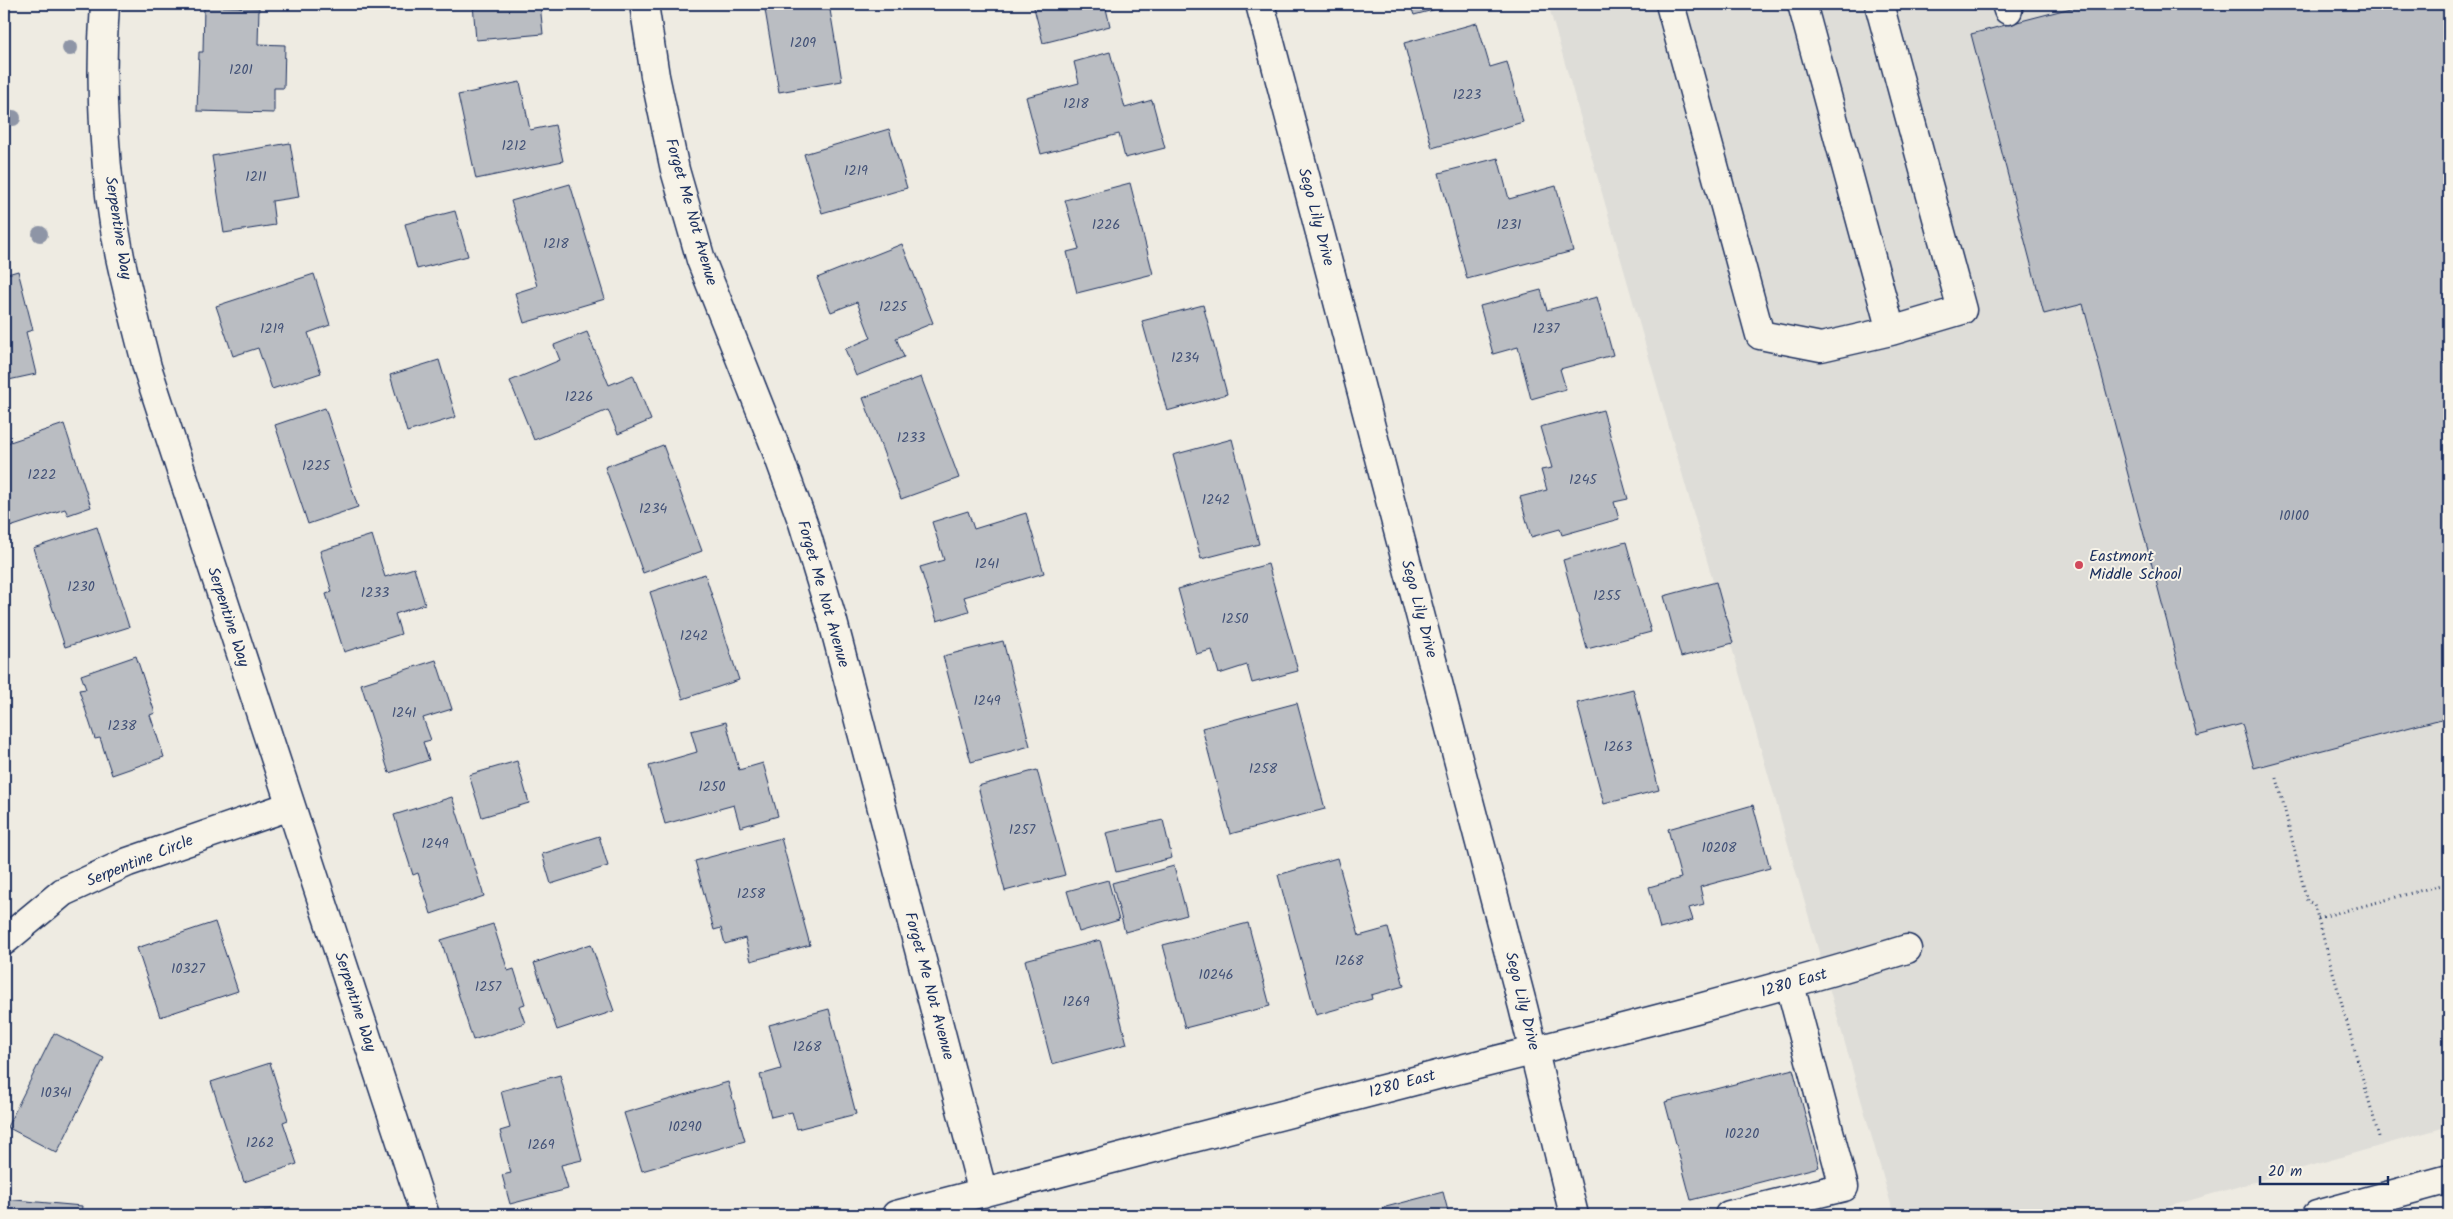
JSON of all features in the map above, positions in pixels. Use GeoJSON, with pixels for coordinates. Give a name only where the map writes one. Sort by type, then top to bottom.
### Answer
{"type":"FeatureCollection","features":[{"type":"Feature","properties":{"kind":"street","name":"Serpentine Way"},"geometry":{"type":"LineString","coordinates":[[105,4],[103,32],[105,145],[122,265],[146,368],[426,1215]]}},
{"type":"Feature","properties":{"kind":"street","name":"Forget Me Not Avenue"},"geometry":{"type":"LineString","coordinates":[[644,4],[655,76],[675,170],[701,260],[800,514],[832,618],[983,1193]]}},
{"type":"Feature","properties":{"kind":"street","name":"Sego Lily Drive"},"geometry":{"type":"LineString","coordinates":[[1260,4],[1535,1051],[1574,1215]]}},
{"type":"Feature","properties":{"kind":"street"},"geometry":{"type":"LineString","coordinates":[[1670,4],[1760,335],[1821,348],[1891,331],[1962,310],[1878,4]]}},
{"type":"Feature","properties":{"kind":"street"},"geometry":{"type":"LineString","coordinates":[[1802,4],[1891,331]]}},
{"type":"Feature","properties":{"kind":"street","name":"Serpentine Circle"},"geometry":{"type":"LineString","coordinates":[[4,941],[63,892],[128,862],[290,806]]}},
{"type":"Feature","properties":{"kind":"street","name":"1280 East"},"geometry":{"type":"LineString","coordinates":[[896,1215],[1790,985],[1907,949]]}},
{"type":"Feature","properties":{"kind":"street"},"geometry":{"type":"LineString","coordinates":[[1729,1215],[1844,1187],[1790,985]]}},
{"type":"Feature","properties":{"kind":"street"},"geometry":{"type":"LineString","coordinates":[[2317,1215],[2449,1179]]}},
{"type":"Feature","properties":{"kind":"path"},"geometry":{"type":"LineString","coordinates":[[2278,778],[2308,901],[2314,904],[2379,1137]]}},
{"type":"Feature","properties":{"kind":"path"},"geometry":{"type":"LineString","coordinates":[[2318,918],[2449,883]]}},
{"type":"Feature","properties":{"kind":"shaded area","name":"Eastmont Middle School"},"geometry":{"type":"Polygon","coordinates":[[[1548,4],[2449,4],[2449,1126],[2139,1215],[1894,1215],[1548,4]]]}},
{"type":"Feature","properties":{"kind":"building"},"geometry":{"type":"Polygon","coordinates":[[[473,4],[540,4],[543,34],[476,40],[473,4]]]}},
{"type":"Feature","properties":{"kind":"building"},"geometry":{"type":"Polygon","coordinates":[[[764,4],[829,4],[842,81],[779,92],[764,4]]]}},
{"type":"Feature","properties":{"kind":"building"},"geometry":{"type":"Polygon","coordinates":[[[1033,4],[1105,4],[1110,26],[1043,43],[1033,4]]]}},
{"type":"Feature","properties":{"kind":"building"},"geometry":{"type":"Polygon","coordinates":[[[1410,4],[1456,4],[1414,15],[1410,4]]]}},
{"type":"Feature","properties":{"kind":"building"},"geometry":{"type":"Polygon","coordinates":[[[2074,4],[2449,4],[2449,717],[2254,768],[2242,724],[2197,736],[2083,304],[2044,314],[1971,34],[2075,7],[2074,4]]]}},
{"type":"Feature","properties":{"kind":"building"},"geometry":{"type":"Polygon","coordinates":[[[204,6],[259,8],[258,44],[285,45],[284,88],[274,88],[274,113],[197,111],[199,52],[203,52],[204,6]]]}},
{"type":"Feature","properties":{"kind":"building"},"geometry":{"type":"Polygon","coordinates":[[[1477,23],[1490,67],[1507,62],[1523,122],[1432,148],[1404,43],[1477,23]]]}},
{"type":"Feature","properties":{"kind":"building"},"geometry":{"type":"Polygon","coordinates":[[[1110,52],[1125,108],[1152,100],[1165,148],[1125,158],[1119,134],[1041,154],[1026,97],[1079,83],[1074,62],[1110,52]]]}},
{"type":"Feature","properties":{"kind":"building"},"geometry":{"type":"Polygon","coordinates":[[[520,82],[530,130],[555,125],[563,161],[476,179],[458,95],[520,82]]]}},
{"type":"Feature","properties":{"kind":"building"},"geometry":{"type":"Polygon","coordinates":[[[889,129],[907,188],[822,213],[804,154],[889,129]]]}},
{"type":"Feature","properties":{"kind":"building"},"geometry":{"type":"Polygon","coordinates":[[[290,143],[299,197],[272,201],[275,225],[224,233],[212,156],[290,143]]]}},
{"type":"Feature","properties":{"kind":"building"},"geometry":{"type":"Polygon","coordinates":[[[1498,158],[1509,199],[1556,186],[1573,251],[1467,279],[1439,173],[1498,158]]]}},
{"type":"Feature","properties":{"kind":"building"},"geometry":{"type":"Polygon","coordinates":[[[1130,183],[1153,274],[1077,293],[1067,252],[1079,249],[1065,200],[1130,183]]]}},
{"type":"Feature","properties":{"kind":"building"},"geometry":{"type":"Polygon","coordinates":[[[570,184],[605,299],[524,323],[515,293],[537,286],[511,201],[570,184]]]}},
{"type":"Feature","properties":{"kind":"building"},"geometry":{"type":"Polygon","coordinates":[[[4,197],[9,240],[4,241],[4,197]]]}},
{"type":"Feature","properties":{"kind":"building"},"geometry":{"type":"Polygon","coordinates":[[[455,211],[468,256],[417,269],[405,224],[455,211]]]}},
{"type":"Feature","properties":{"kind":"building"},"geometry":{"type":"Polygon","coordinates":[[[902,244],[933,323],[896,338],[904,357],[856,376],[845,349],[871,338],[857,302],[831,312],[817,278],[902,244]]]}},
{"type":"Feature","properties":{"kind":"building"},"geometry":{"type":"Polygon","coordinates":[[[18,271],[33,330],[26,332],[36,374],[4,381],[4,275],[18,271]]]}},
{"type":"Feature","properties":{"kind":"building"},"geometry":{"type":"Polygon","coordinates":[[[314,274],[330,325],[308,333],[321,373],[272,389],[258,348],[233,356],[216,306],[314,274]]]}},
{"type":"Feature","properties":{"kind":"building"},"geometry":{"type":"Polygon","coordinates":[[[1541,290],[1547,310],[1597,297],[1613,355],[1560,369],[1566,389],[1531,399],[1518,347],[1493,354],[1480,306],[1541,290]]]}},
{"type":"Feature","properties":{"kind":"building"},"geometry":{"type":"Polygon","coordinates":[[[1203,305],[1227,394],[1167,411],[1142,321],[1203,305]]]}},
{"type":"Feature","properties":{"kind":"building"},"geometry":{"type":"Polygon","coordinates":[[[587,332],[609,385],[633,375],[651,420],[618,434],[608,410],[534,440],[510,381],[560,360],[554,345],[587,332]]]}},
{"type":"Feature","properties":{"kind":"building"},"geometry":{"type":"Polygon","coordinates":[[[439,360],[456,417],[407,432],[390,375],[439,360]]]}},
{"type":"Feature","properties":{"kind":"building"},"geometry":{"type":"Polygon","coordinates":[[[921,377],[959,478],[901,499],[863,398],[921,377]]]}},
{"type":"Feature","properties":{"kind":"building"},"geometry":{"type":"Polygon","coordinates":[[[325,408],[358,507],[308,524],[275,425],[325,408]]]}},
{"type":"Feature","properties":{"kind":"building"},"geometry":{"type":"Polygon","coordinates":[[[1603,410],[1628,499],[1614,502],[1619,519],[1562,535],[1560,529],[1531,537],[1520,497],[1547,490],[1541,470],[1552,468],[1540,427],[1603,410]]]}},
{"type":"Feature","properties":{"kind":"building"},"geometry":{"type":"Polygon","coordinates":[[[64,424],[91,507],[68,515],[65,509],[4,529],[4,444],[64,424]]]}},
{"type":"Feature","properties":{"kind":"building"},"geometry":{"type":"Polygon","coordinates":[[[1232,439],[1259,544],[1201,559],[1173,455],[1232,439]]]}},
{"type":"Feature","properties":{"kind":"building"},"geometry":{"type":"Polygon","coordinates":[[[663,445],[702,551],[643,573],[605,467],[663,445]]]}},
{"type":"Feature","properties":{"kind":"building"},"geometry":{"type":"Polygon","coordinates":[[[968,511],[974,529],[1026,513],[1044,573],[964,597],[969,611],[937,621],[920,567],[944,560],[932,522],[968,511]]]}},
{"type":"Feature","properties":{"kind":"building"},"geometry":{"type":"Polygon","coordinates":[[[97,527],[129,627],[65,647],[33,548],[97,527]]]}},
{"type":"Feature","properties":{"kind":"building"},"geometry":{"type":"Polygon","coordinates":[[[372,535],[385,577],[414,568],[425,604],[395,614],[401,634],[344,652],[326,594],[332,592],[320,551],[372,535]]]}},
{"type":"Feature","properties":{"kind":"building"},"geometry":{"type":"Polygon","coordinates":[[[1626,542],[1651,632],[1587,649],[1563,560],[1626,542]]]}},
{"type":"Feature","properties":{"kind":"building"},"geometry":{"type":"Polygon","coordinates":[[[1268,564],[1298,671],[1252,683],[1247,665],[1219,674],[1212,650],[1196,654],[1178,589],[1268,564]]]}},
{"type":"Feature","properties":{"kind":"building"},"geometry":{"type":"Polygon","coordinates":[[[705,574],[739,680],[683,699],[650,592],[705,574]]]}},
{"type":"Feature","properties":{"kind":"building"},"geometry":{"type":"Polygon","coordinates":[[[1716,582],[1733,643],[1681,657],[1664,596],[1716,582]]]}},
{"type":"Feature","properties":{"kind":"building"},"geometry":{"type":"Polygon","coordinates":[[[1003,641],[1030,746],[971,762],[943,656],[1003,641]]]}},
{"type":"Feature","properties":{"kind":"building"},"geometry":{"type":"Polygon","coordinates":[[[136,656],[155,713],[150,715],[164,757],[112,775],[100,738],[95,739],[79,690],[86,689],[81,675],[136,656]]]}},
{"type":"Feature","properties":{"kind":"building"},"geometry":{"type":"Polygon","coordinates":[[[436,660],[452,709],[423,718],[431,740],[423,742],[429,760],[389,773],[361,684],[436,660]]]}},
{"type":"Feature","properties":{"kind":"building"},"geometry":{"type":"Polygon","coordinates":[[[1633,689],[1659,790],[1604,804],[1577,703],[1633,689]]]}},
{"type":"Feature","properties":{"kind":"building"},"geometry":{"type":"Polygon","coordinates":[[[1297,703],[1325,809],[1230,834],[1202,728],[1297,703]]]}},
{"type":"Feature","properties":{"kind":"building"},"geometry":{"type":"Polygon","coordinates":[[[726,722],[739,770],[763,763],[778,816],[740,827],[734,805],[665,824],[649,766],[697,752],[691,731],[726,722]]]}},
{"type":"Feature","properties":{"kind":"building"},"geometry":{"type":"Polygon","coordinates":[[[517,761],[529,803],[482,817],[469,775],[517,761]]]}},
{"type":"Feature","properties":{"kind":"building"},"geometry":{"type":"Polygon","coordinates":[[[1037,770],[1065,875],[1005,891],[978,786],[1037,770]]]}},
{"type":"Feature","properties":{"kind":"building"},"geometry":{"type":"Polygon","coordinates":[[[452,797],[484,896],[431,914],[418,873],[413,875],[394,815],[452,797]]]}},
{"type":"Feature","properties":{"kind":"building"},"geometry":{"type":"Polygon","coordinates":[[[1753,805],[1770,868],[1700,887],[1704,904],[1689,908],[1693,920],[1660,929],[1649,887],[1681,878],[1668,829],[1753,805]]]}},
{"type":"Feature","properties":{"kind":"building"},"geometry":{"type":"Polygon","coordinates":[[[1163,820],[1172,858],[1116,872],[1106,833],[1163,820]]]}},
{"type":"Feature","properties":{"kind":"building"},"geometry":{"type":"Polygon","coordinates":[[[599,836],[608,866],[551,884],[542,854],[599,836]]]}},
{"type":"Feature","properties":{"kind":"building"},"geometry":{"type":"Polygon","coordinates":[[[781,838],[810,945],[751,961],[745,938],[725,944],[721,928],[714,930],[695,861],[781,838]]]}},
{"type":"Feature","properties":{"kind":"building"},"geometry":{"type":"Polygon","coordinates":[[[1337,858],[1359,936],[1388,928],[1404,986],[1371,995],[1372,999],[1316,1015],[1278,875],[1337,858]]]}},
{"type":"Feature","properties":{"kind":"building"},"geometry":{"type":"Polygon","coordinates":[[[1174,866],[1187,915],[1125,932],[1112,883],[1174,866]]]}},
{"type":"Feature","properties":{"kind":"building"},"geometry":{"type":"Polygon","coordinates":[[[1108,880],[1119,920],[1079,932],[1067,891],[1108,880]]]}},
{"type":"Feature","properties":{"kind":"building"},"geometry":{"type":"Polygon","coordinates":[[[215,922],[238,991],[160,1017],[137,948],[215,922]]]}},
{"type":"Feature","properties":{"kind":"building"},"geometry":{"type":"Polygon","coordinates":[[[1248,923],[1270,1006],[1185,1028],[1163,945],[1248,923]]]}},
{"type":"Feature","properties":{"kind":"building"},"geometry":{"type":"Polygon","coordinates":[[[493,924],[508,971],[514,969],[525,1004],[519,1006],[525,1023],[473,1040],[441,940],[493,924]]]}},
{"type":"Feature","properties":{"kind":"building"},"geometry":{"type":"Polygon","coordinates":[[[1100,940],[1127,1044],[1052,1064],[1025,960],[1100,940]]]}},
{"type":"Feature","properties":{"kind":"building"},"geometry":{"type":"Polygon","coordinates":[[[591,944],[614,1011],[557,1030],[534,963],[591,944]]]}},
{"type":"Feature","properties":{"kind":"building"},"geometry":{"type":"Polygon","coordinates":[[[829,1009],[856,1114],[797,1129],[792,1112],[771,1117],[760,1075],[781,1069],[769,1025],[829,1009]]]}},
{"type":"Feature","properties":{"kind":"building"},"geometry":{"type":"Polygon","coordinates":[[[54,1033],[104,1058],[57,1153],[7,1127],[54,1033]]]}},
{"type":"Feature","properties":{"kind":"building"},"geometry":{"type":"Polygon","coordinates":[[[270,1063],[288,1120],[283,1122],[297,1164],[244,1182],[211,1082],[270,1063]]]}},
{"type":"Feature","properties":{"kind":"building"},"geometry":{"type":"Polygon","coordinates":[[[1793,1069],[1819,1167],[1691,1200],[1665,1102],[1793,1069]]]}},
{"type":"Feature","properties":{"kind":"building"},"geometry":{"type":"Polygon","coordinates":[[[560,1075],[582,1160],[561,1165],[568,1189],[510,1204],[502,1175],[511,1173],[500,1131],[510,1128],[501,1091],[560,1075]]]}},
{"type":"Feature","properties":{"kind":"building"},"geometry":{"type":"Polygon","coordinates":[[[728,1082],[745,1141],[642,1171],[624,1113],[728,1082]]]}},
{"type":"Feature","properties":{"kind":"building"},"geometry":{"type":"Polygon","coordinates":[[[1443,1192],[1449,1215],[1384,1215],[1382,1208],[1443,1192]]]}},
{"type":"Feature","properties":{"kind":"building"},"geometry":{"type":"Polygon","coordinates":[[[4,1199],[82,1206],[81,1215],[4,1215],[4,1199]]]}},
{"type":"Feature","properties":{"kind":"building"},"geometry":{"type":"Polygon","coordinates":[[[290,1208],[290,1215],[235,1215],[235,1212],[290,1208]]]}},
{"type":"Feature","properties":{"kind":"place","name":"Eastmont Middle School"},"geometry":{"type":"Point","coordinates":[2079,565]}}]}
